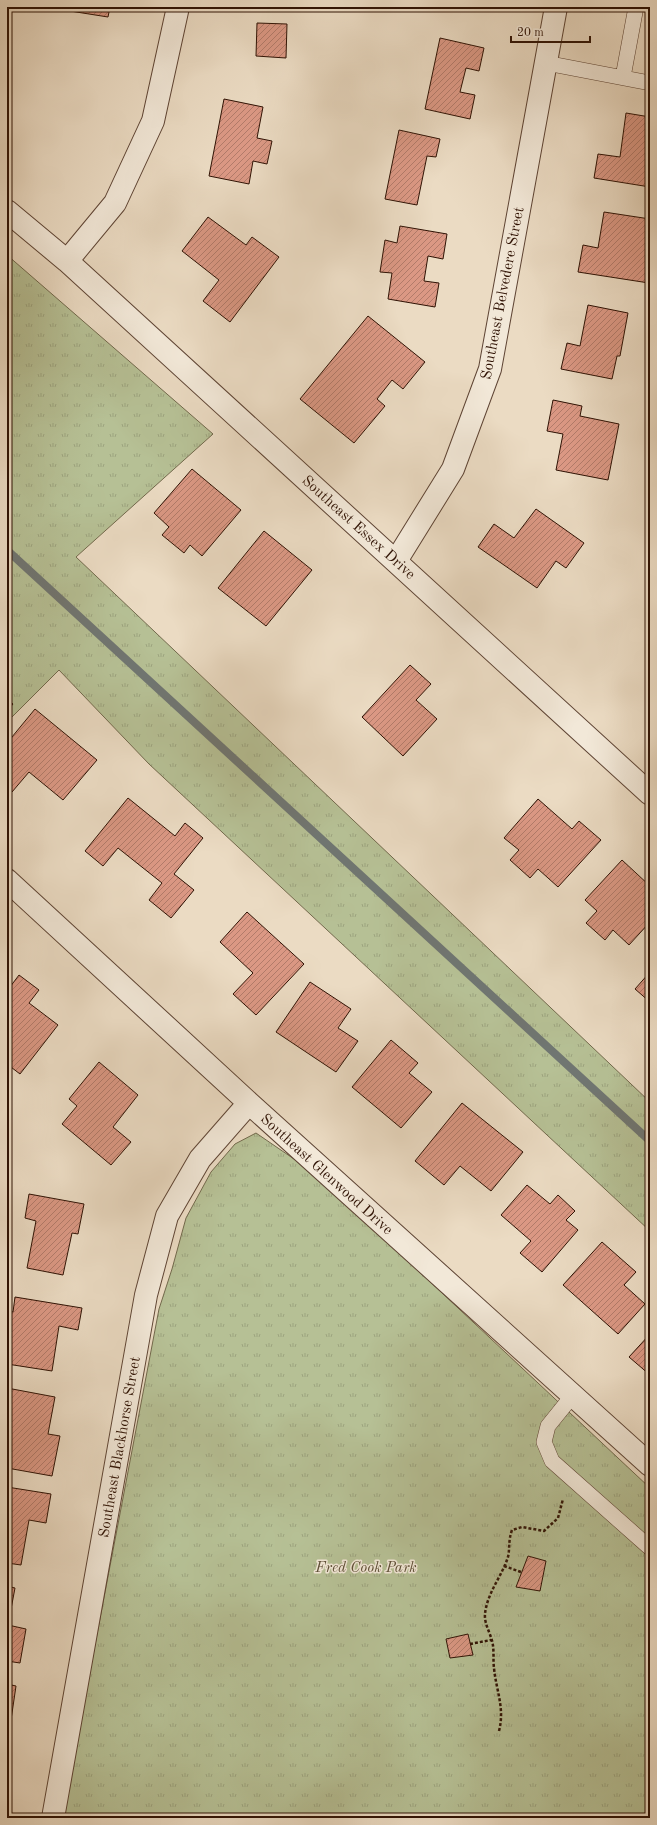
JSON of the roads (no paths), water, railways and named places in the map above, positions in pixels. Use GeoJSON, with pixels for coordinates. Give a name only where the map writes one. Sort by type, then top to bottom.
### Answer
{"type":"FeatureCollection","features":[{"type":"Feature","properties":{"kind":"street"},"geometry":{"type":"LineString","coordinates":[[68,260],[115,204],[153,121],[178,7]]}},
{"type":"Feature","properties":{"kind":"street","name":"Southeast Belvedere Street"},"geometry":{"type":"LineString","coordinates":[[396,561],[453,469],[490,369],[556,7]]}},
{"type":"Feature","properties":{"kind":"street","name":"Southeast Essex Drive"},"geometry":{"type":"LineString","coordinates":[[7,211],[68,260],[650,794]]}},
{"type":"Feature","properties":{"kind":"street","name":"Southeast Glenwood Drive"},"geometry":{"type":"LineString","coordinates":[[7,880],[249,1103],[650,1465]]}},
{"type":"Feature","properties":{"kind":"street","name":"Southeast Blackhorse Street"},"geometry":{"type":"LineString","coordinates":[[52,1818],[146,1295],[167,1216],[200,1159],[249,1103]]}},
{"type":"Feature","properties":{"kind":"lane"},"geometry":{"type":"LineString","coordinates":[[623,77],[636,7]]}},
{"type":"Feature","properties":{"kind":"lane"},"geometry":{"type":"LineString","coordinates":[[546,62],[650,83]]}},
{"type":"Feature","properties":{"kind":"lane"},"geometry":{"type":"LineString","coordinates":[[573,1395],[548,1426],[544,1442],[552,1461],[650,1548]]}},
{"type":"Feature","properties":{"kind":"waterway"},"geometry":{"type":"LineString","coordinates":[[7,550],[650,1141]]}},
{"type":"Feature","properties":{"kind":"park label","name":"Fred Cook Park"},"geometry":{"type":"Point","coordinates":[366,1567]}}]}
